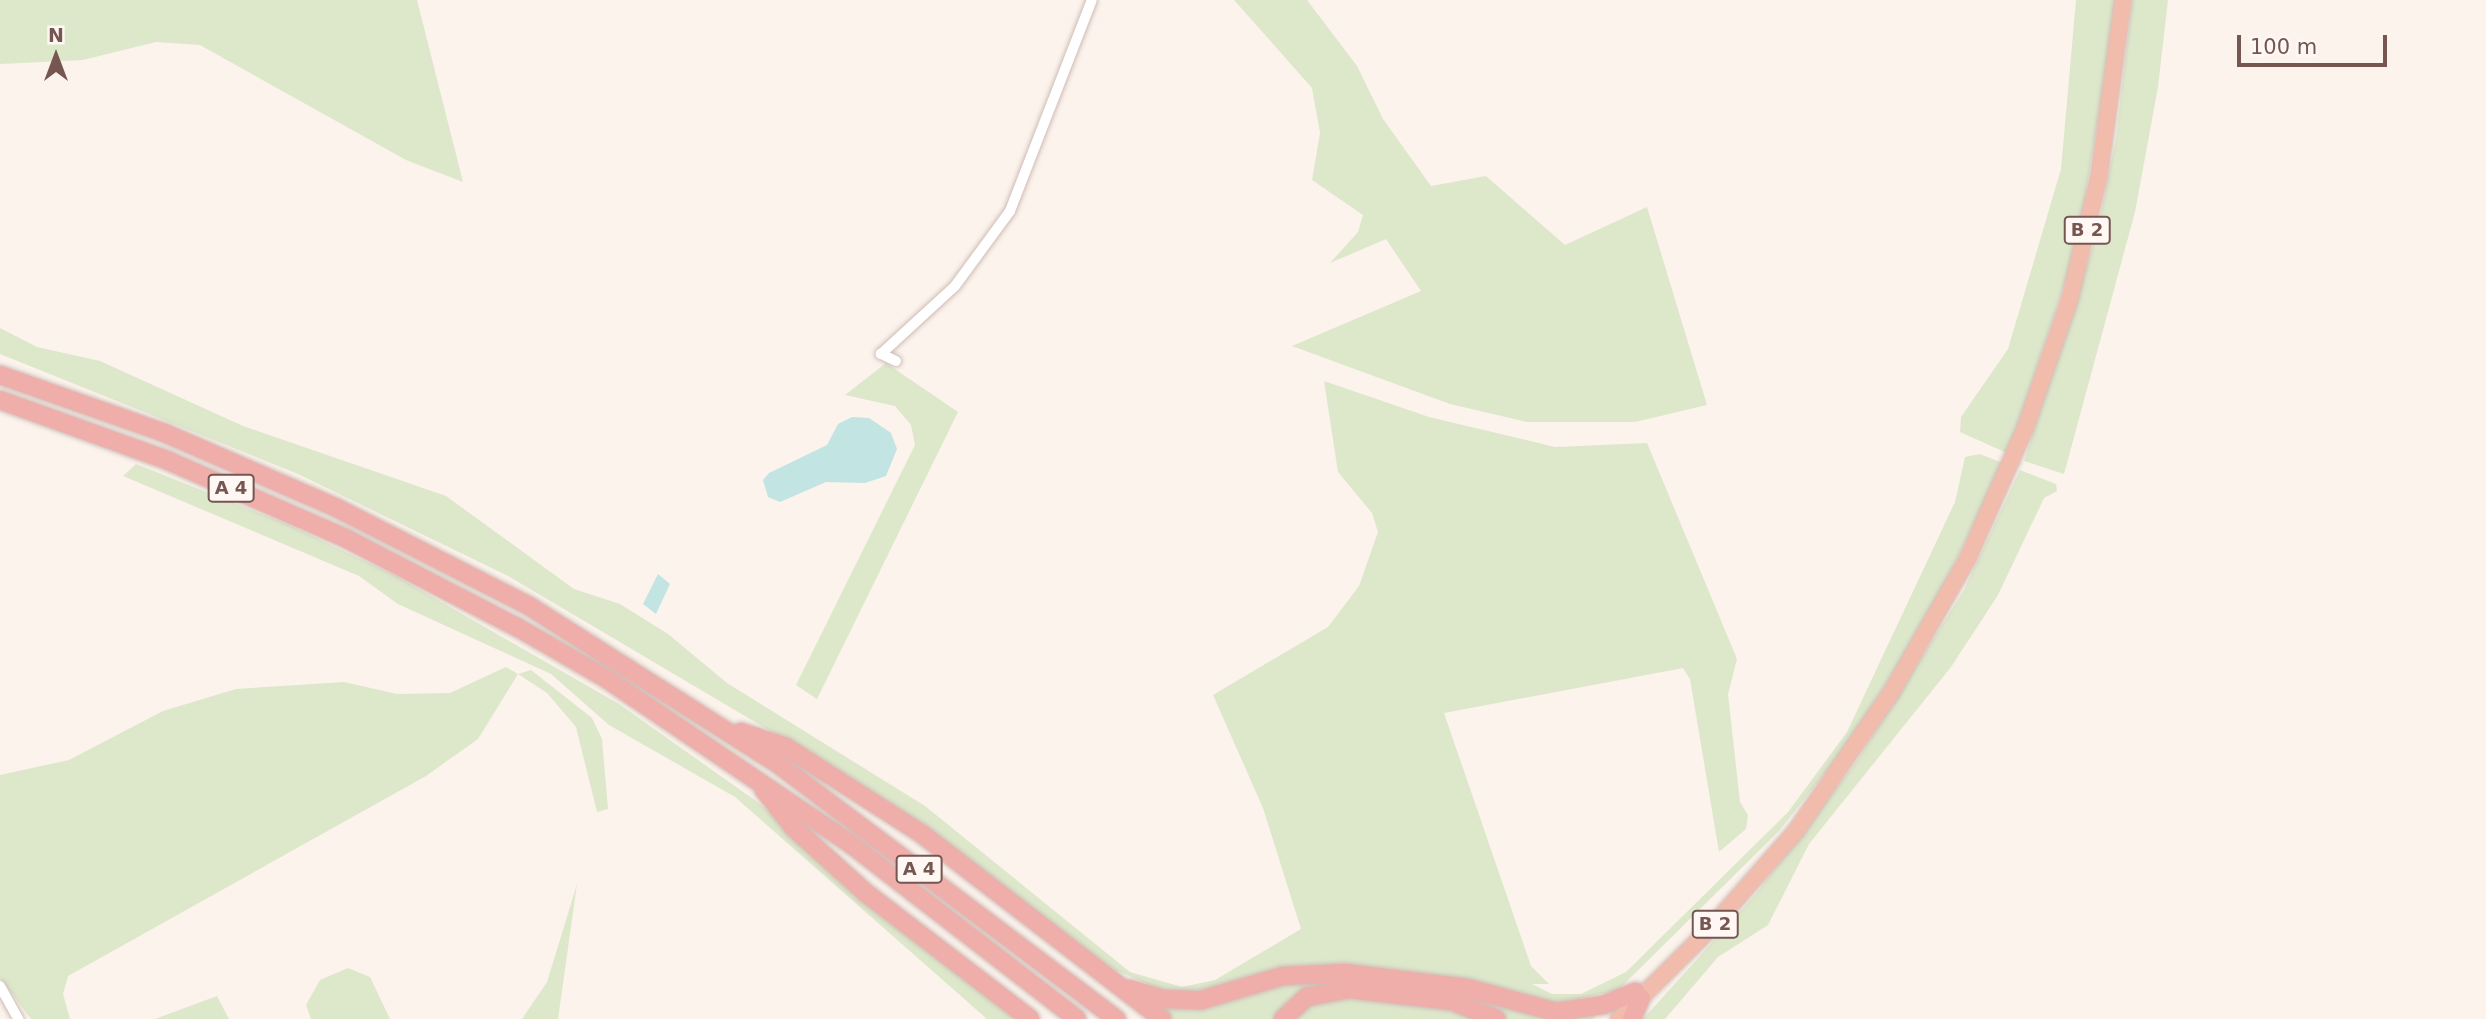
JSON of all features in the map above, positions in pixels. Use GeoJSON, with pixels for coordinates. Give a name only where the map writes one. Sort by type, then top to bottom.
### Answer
{"type":"FeatureCollection","features":[{"type":"Feature","properties":{"kind":"highway","name":"B 2"},"geometry":{"type":"LineString","coordinates":[[1619,1019],[1814,803],[1920,646],[2025,429],[2090,215],[2123,0]]}},
{"type":"Feature","properties":{"kind":"highway","name":"A 4"},"geometry":{"type":"LineString","coordinates":[[0,375],[165,433],[442,558],[718,724],[1116,1019]]}},
{"type":"Feature","properties":{"kind":"highway","name":"A 4"},"geometry":{"type":"LineString","coordinates":[[0,400],[169,461],[456,593],[607,679],[754,776],[1077,1019]]}},
{"type":"Feature","properties":{"kind":"highway"},"geometry":{"type":"LineString","coordinates":[[718,724],[786,747],[834,775],[1162,1019]]}},
{"type":"Feature","properties":{"kind":"highway"},"geometry":{"type":"LineString","coordinates":[[754,776],[794,828],[866,893],[1030,1019]]}},
{"type":"Feature","properties":{"kind":"highway"},"geometry":{"type":"LineString","coordinates":[[1115,983],[1182,1001],[1283,976],[1345,973],[1467,988],[1556,1012],[1603,1005],[1638,995],[1632,1019]]}},
{"type":"Feature","properties":{"kind":"highway"},"geometry":{"type":"LineString","coordinates":[[1283,1019],[1307,997],[1349,989],[1452,1001],[1496,1019]]}},
{"type":"Feature","properties":{"kind":"highway","name":"B 2"},"geometry":{"type":"LineString","coordinates":[[1606,1019],[1638,995]]}},
{"type":"Feature","properties":{"kind":"street"},"geometry":{"type":"LineString","coordinates":[[896,361],[881,354],[955,286],[1010,211],[1092,0]]}},
{"type":"Feature","properties":{"kind":"street"},"geometry":{"type":"LineString","coordinates":[[0,986],[18,1019]]}},
{"type":"Feature","properties":{"kind":"green space"},"geometry":{"type":"Polygon","coordinates":[[[0,0],[417,0],[463,182],[406,160],[200,45],[156,42],[83,60],[0,64],[0,0]]]}},
{"type":"Feature","properties":{"kind":"green space"},"geometry":{"type":"Polygon","coordinates":[[[1234,0],[1307,0],[1357,66],[1383,119],[1431,186],[1486,176],[1565,245],[1647,207],[1707,405],[1635,422],[1527,422],[1450,404],[1292,346],[1421,291],[1386,239],[1330,263],[1358,232],[1363,215],[1312,180],[1320,133],[1312,88],[1234,0]]]}},
{"type":"Feature","properties":{"kind":"green space"},"geometry":{"type":"Polygon","coordinates":[[[2076,0],[2118,0],[2077,246],[2009,454],[1960,432],[1961,417],[2008,349],[2061,169],[2076,0]]]}},
{"type":"Feature","properties":{"kind":"green space"},"geometry":{"type":"Polygon","coordinates":[[[2132,0],[2168,0],[2158,87],[2135,212],[2064,474],[2024,461],[2097,233],[2116,138],[2132,0]]]}},
{"type":"Feature","properties":{"kind":"green space"},"geometry":{"type":"Polygon","coordinates":[[[0,328],[37,347],[100,361],[243,426],[446,496],[574,589],[620,604],[668,634],[727,683],[925,806],[1130,972],[1182,987],[1215,980],[1301,929],[1263,808],[1213,695],[1328,627],[1359,586],[1378,532],[1372,513],[1338,472],[1324,381],[1429,417],[1555,447],[1647,443],[1737,659],[1728,694],[1740,802],[1748,815],[1746,829],[1719,852],[1690,679],[1683,668],[1444,713],[1531,966],[1549,984],[1532,984],[1552,994],[1581,994],[1626,972],[1788,812],[1847,732],[1955,502],[1965,457],[1980,454],[2005,464],[1918,636],[1844,749],[1779,831],[1618,990],[1552,1005],[1356,969],[1171,994],[1115,970],[838,771],[508,576],[298,474],[0,354],[0,328]]]}},
{"type":"Feature","properties":{"kind":"green space"},"geometry":{"type":"Polygon","coordinates":[[[886,363],[958,412],[817,699],[796,685],[915,445],[911,425],[895,406],[845,395],[886,363]]]}},
{"type":"Feature","properties":{"kind":"green space"},"geometry":{"type":"Polygon","coordinates":[[[136,464],[289,525],[396,576],[619,704],[756,801],[1015,1019],[987,1019],[735,797],[609,725],[551,674],[398,604],[359,576],[123,476],[136,464]]]}},
{"type":"Feature","properties":{"kind":"green space"},"geometry":{"type":"Polygon","coordinates":[[[2020,470],[2056,484],[2057,491],[2044,498],[1998,595],[1951,667],[1809,844],[1768,925],[1718,957],[1665,1019],[1643,1019],[1755,895],[1856,762],[1964,590],[2020,470]]]}},
{"type":"Feature","properties":{"kind":"green space"},"geometry":{"type":"Polygon","coordinates":[[[506,667],[518,674],[478,739],[426,776],[68,976],[63,994],[70,1019],[31,1019],[0,978],[0,775],[69,760],[163,711],[236,689],[344,682],[397,694],[450,693],[506,667]]]}},
{"type":"Feature","properties":{"kind":"green space"},"geometry":{"type":"Polygon","coordinates":[[[531,670],[592,718],[602,739],[608,809],[597,812],[576,727],[547,693],[518,674],[531,670]]]}},
{"type":"Feature","properties":{"kind":"green space"},"geometry":{"type":"Polygon","coordinates":[[[577,884],[558,1019],[522,1019],[547,982],[577,884]]]}},
{"type":"Feature","properties":{"kind":"green space"},"geometry":{"type":"Polygon","coordinates":[[[348,968],[370,977],[390,1019],[311,1019],[306,1005],[320,980],[348,968]]]}},
{"type":"Feature","properties":{"kind":"green space"},"geometry":{"type":"Polygon","coordinates":[[[1318,977],[1601,1011],[1593,1019],[1504,1019],[1466,998],[1356,984],[1274,1019],[1173,1019],[1149,1000],[1318,977]]]}},
{"type":"Feature","properties":{"kind":"green space"},"geometry":{"type":"Polygon","coordinates":[[[1328,995],[1463,1010],[1487,1019],[1288,1019],[1328,995]]]}},
{"type":"Feature","properties":{"kind":"green space"},"geometry":{"type":"Polygon","coordinates":[[[217,996],[229,1019],[155,1019],[217,996]]]}},
{"type":"Feature","properties":{"kind":"water"},"geometry":{"type":"Polygon","coordinates":[[[852,417],[869,418],[891,433],[897,449],[886,476],[865,483],[826,482],[780,502],[768,497],[763,480],[769,473],[827,445],[838,424],[852,417]]]}},
{"type":"Feature","properties":{"kind":"water"},"geometry":{"type":"Polygon","coordinates":[[[658,574],[670,584],[656,614],[643,604],[658,574]]]}}]}
